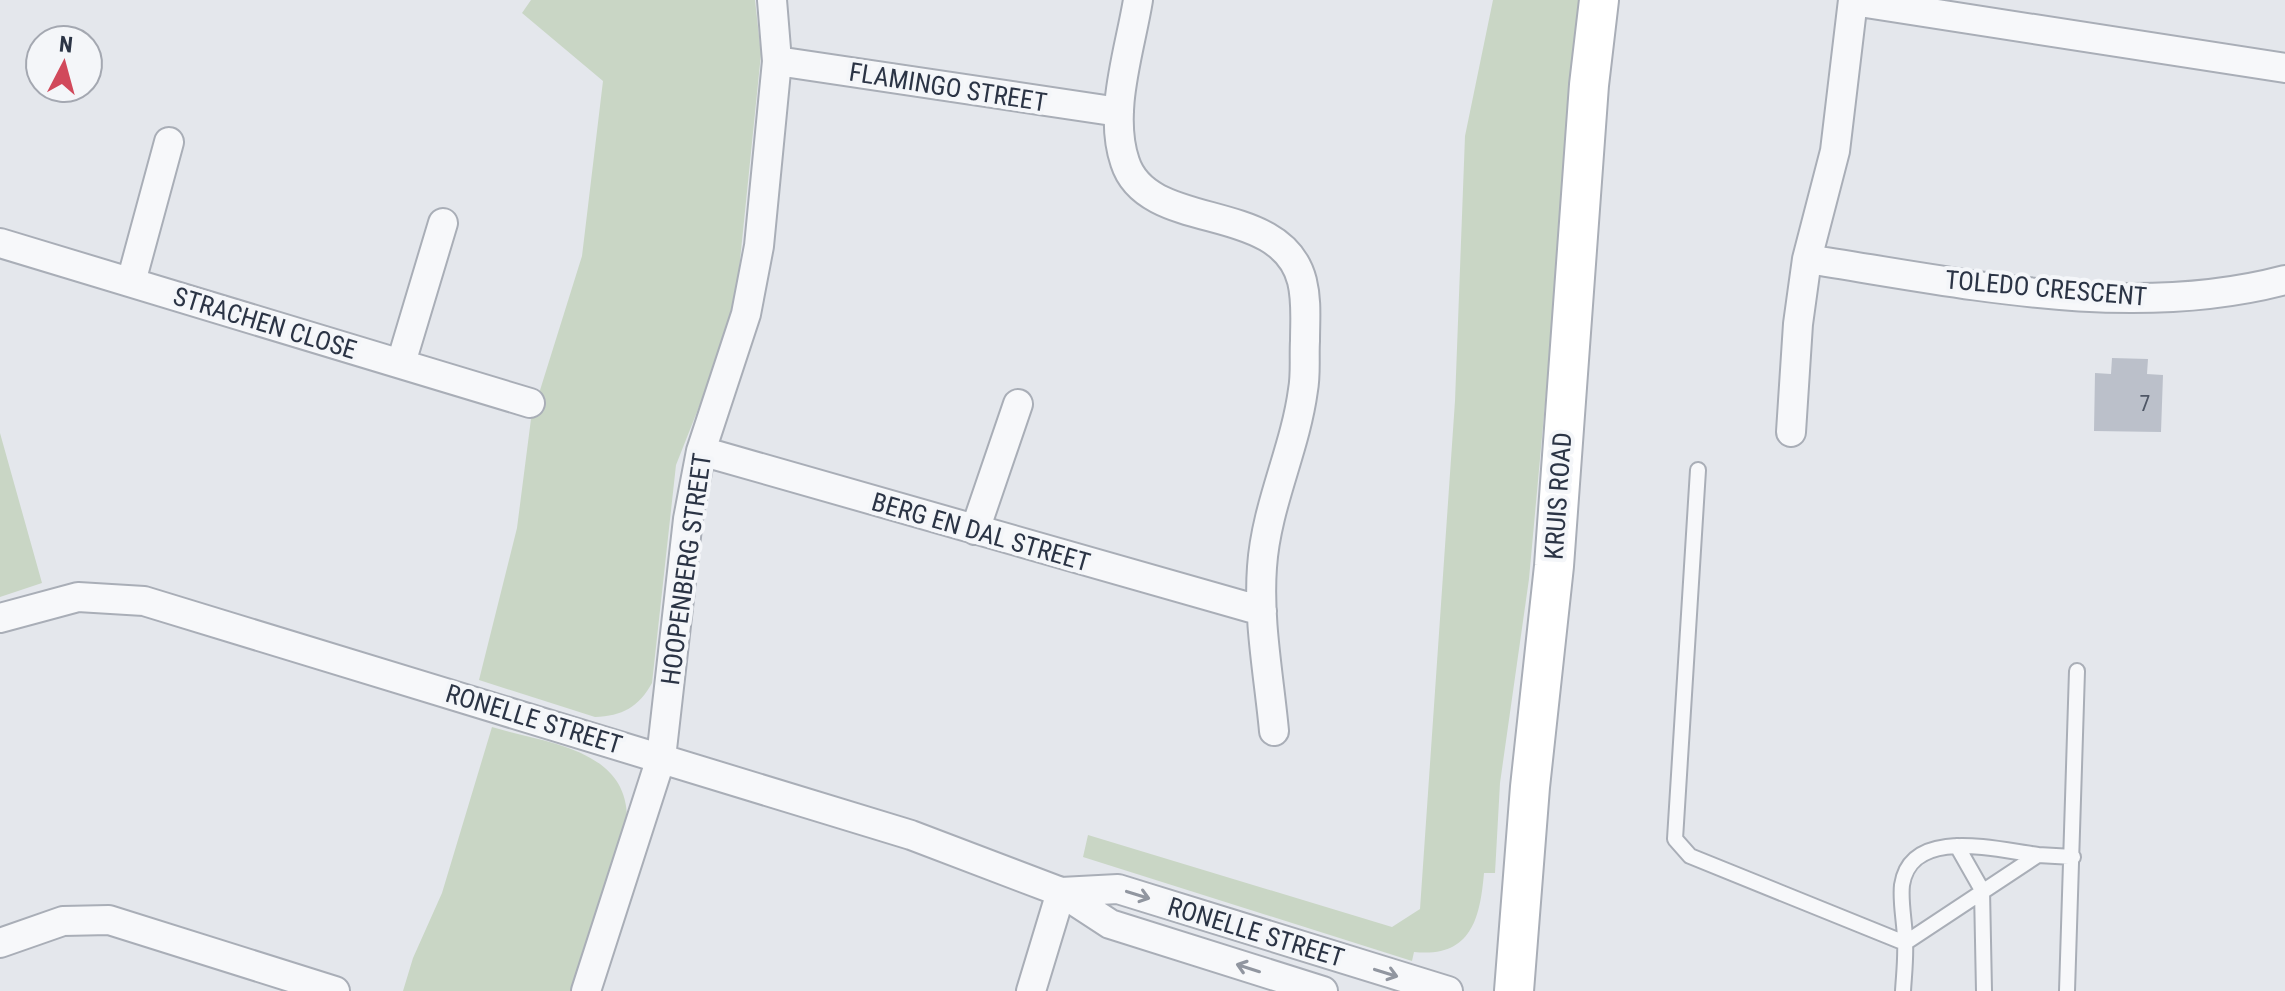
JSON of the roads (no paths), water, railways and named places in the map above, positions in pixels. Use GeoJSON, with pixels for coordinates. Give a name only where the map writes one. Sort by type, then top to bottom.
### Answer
{"type":"FeatureCollection","features":[{"type":"Feature","properties":{"kind":"street","name":"HOOPENBERG STREET"},"geometry":{"type":"LineString","coordinates":[[586,991],[661,758],[688,519],[701,451],[746,314],[759,246],[777,61],[772,0]]}},
{"type":"Feature","properties":{"kind":"street"},"geometry":{"type":"LineString","coordinates":[[1138,0],[1119,112],[1124,162],[1132,178],[1147,194],[1226,220],[1273,240],[1294,261],[1306,302],[1304,389],[1267,532],[1262,567],[1262,611],[1274,731]]}},
{"type":"Feature","properties":{"kind":"street","name":"KRUIS ROAD"},"geometry":{"type":"LineString","coordinates":[[1514,991],[1530,787],[1554,566],[1589,85],[1599,0]]}},
{"type":"Feature","properties":{"kind":"street"},"geometry":{"type":"LineString","coordinates":[[1791,432],[1798,324],[1807,259],[1835,151],[1853,0],[2285,68]]}},
{"type":"Feature","properties":{"kind":"street","name":"FLAMINGO STREET"},"geometry":{"type":"LineString","coordinates":[[777,61],[1119,112]]}},
{"type":"Feature","properties":{"kind":"street"},"geometry":{"type":"LineString","coordinates":[[131,282],[169,142]]}},
{"type":"Feature","properties":{"kind":"street"},"geometry":{"type":"LineString","coordinates":[[401,363],[443,223]]}},
{"type":"Feature","properties":{"kind":"street","name":"STRACHEN CLOSE"},"geometry":{"type":"LineString","coordinates":[[0,243],[530,403]]}},
{"type":"Feature","properties":{"kind":"street","name":"TOLEDO CRESCENT"},"geometry":{"type":"LineString","coordinates":[[1807,259],[1944,280],[2085,296],[2191,299],[2234,294],[2285,280]]}},
{"type":"Feature","properties":{"kind":"street"},"geometry":{"type":"LineString","coordinates":[[975,530],[1018,404]]}},
{"type":"Feature","properties":{"kind":"street","name":"BERG EN DAL STREET"},"geometry":{"type":"LineString","coordinates":[[701,451],[1262,611]]}},
{"type":"Feature","properties":{"kind":"street","name":"RONELLE STREET"},"geometry":{"type":"LineString","coordinates":[[0,618],[78,597],[144,601],[911,835],[1061,892],[1110,924],[1323,991]]}},
{"type":"Feature","properties":{"kind":"street","name":"RONELLE STREET"},"geometry":{"type":"LineString","coordinates":[[1061,892],[1118,889],[1448,991]]}},
{"type":"Feature","properties":{"kind":"street"},"geometry":{"type":"LineString","coordinates":[[1031,991],[1061,892]]}},
{"type":"Feature","properties":{"kind":"street"},"geometry":{"type":"LineString","coordinates":[[0,943],[63,921],[109,920],[335,991]]}},
{"type":"Feature","properties":{"kind":"lane"},"geometry":{"type":"LineString","coordinates":[[1698,470],[1675,839],[1678,846],[1690,856],[1905,943]]}},
{"type":"Feature","properties":{"kind":"lane"},"geometry":{"type":"LineString","coordinates":[[2067,991],[2077,671]]}},
{"type":"Feature","properties":{"kind":"lane"},"geometry":{"type":"LineString","coordinates":[[1957,846],[1982,890],[1984,991]]}},
{"type":"Feature","properties":{"kind":"lane"},"geometry":{"type":"LineString","coordinates":[[1903,991],[1905,943],[1902,887],[1906,871],[1924,852],[1957,846],[2073,857]]}},
{"type":"Feature","properties":{"kind":"lane"},"geometry":{"type":"LineString","coordinates":[[1905,943],[2038,855]]}}]}
